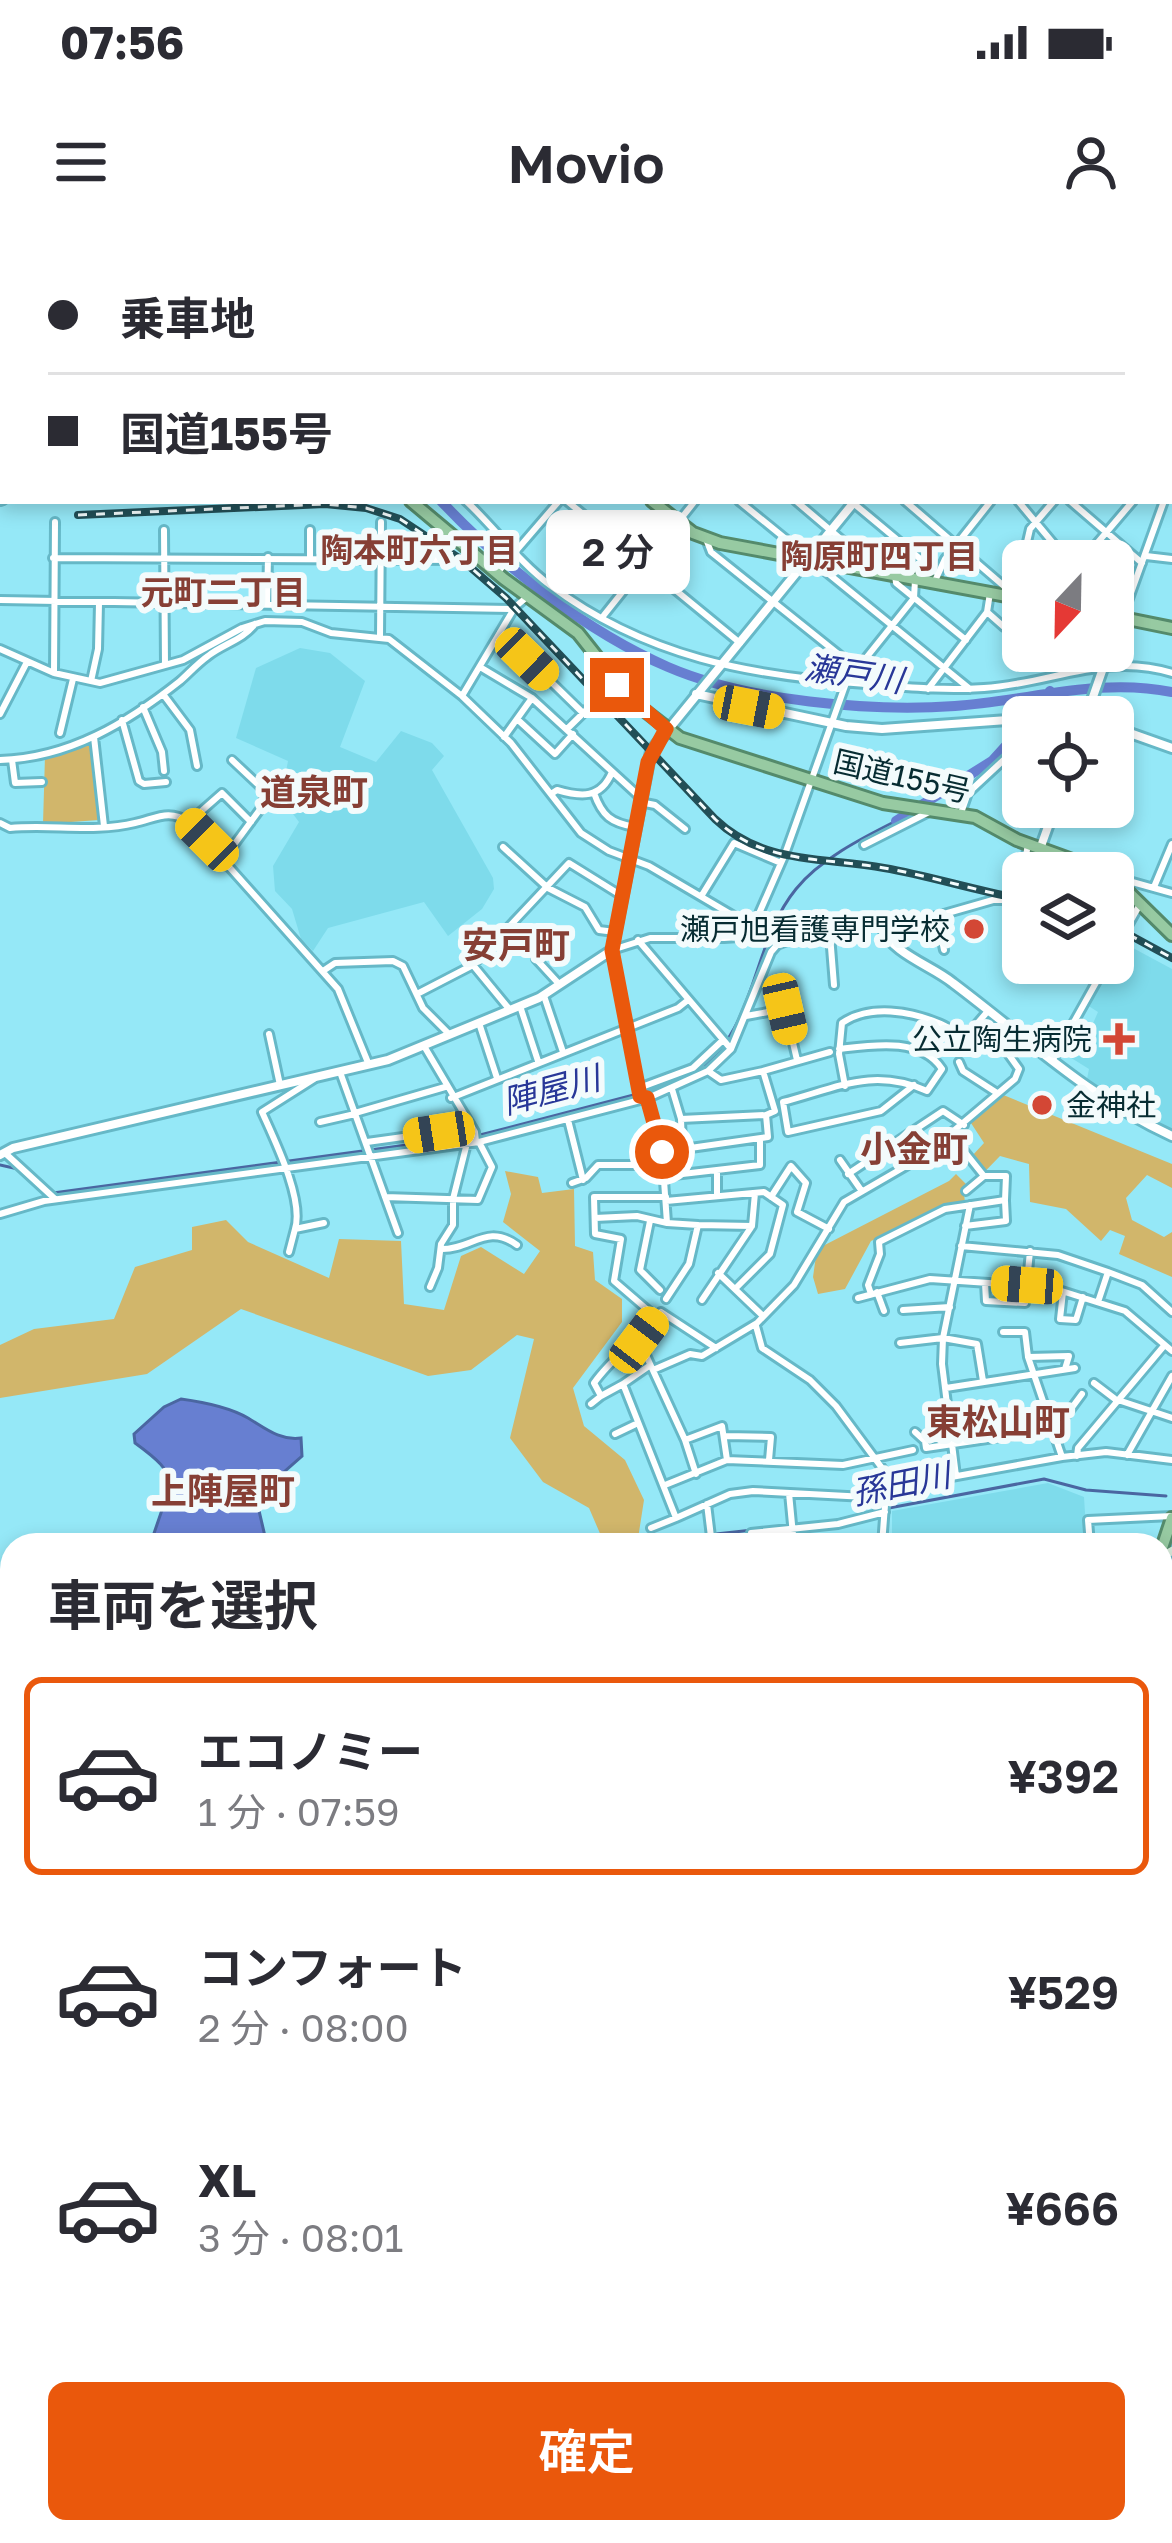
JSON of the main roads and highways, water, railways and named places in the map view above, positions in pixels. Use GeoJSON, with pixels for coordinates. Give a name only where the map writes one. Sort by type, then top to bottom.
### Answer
{"type":"FeatureCollection","features":[{"type":"Feature","properties":{"kind":"highway","name":"国道155号"},"geometry":{"type":"LineString","coordinates":[[415,504],[584,638],[615,682],[666,729],[710,750],[905,808],[961,813],[1049,852]]}},
{"type":"Feature","properties":{"kind":"highway"},"geometry":{"type":"LineString","coordinates":[[656,504],[706,539],[916,580],[935,577],[1002,595]]}},
{"type":"Feature","properties":{"kind":"highway"},"geometry":{"type":"LineString","coordinates":[[1134,620],[1172,628]]}},
{"type":"Feature","properties":{"kind":"highway","name":"国道155号"},"geometry":{"type":"LineString","coordinates":[[1134,897],[1172,935]]}},
{"type":"Feature","properties":{"kind":"waterway","name":"瀬戸川"},"geometry":{"type":"LineString","coordinates":[[444,504],[490,549],[576,616],[668,667],[734,688],[810,702],[886,707],[955,706],[1117,687],[1172,692]]}},
{"type":"Feature","properties":{"kind":"waterway","name":"陣屋川"},"geometry":{"type":"LineString","coordinates":[[1046,696],[1050,691]]}},
{"type":"Feature","properties":{"kind":"waterway","name":"陣屋川"},"geometry":{"type":"LineString","coordinates":[[896,821],[1002,750]]}},
{"type":"Feature","properties":{"kind":"waterway","name":"陣屋川"},"geometry":{"type":"LineString","coordinates":[[693,1074],[730,1036],[781,911],[796,889],[829,859],[896,821]]}},
{"type":"Feature","properties":{"kind":"waterway","name":"陣屋川"},"geometry":{"type":"LineString","coordinates":[[53,1193],[480,1135],[668,1086]]}},
{"type":"Feature","properties":{"kind":"waterway","name":"陣屋川"},"geometry":{"type":"LineString","coordinates":[[0,1165],[18,1169]]}},
{"type":"Feature","properties":{"kind":"waterway","name":"孫田川"},"geometry":{"type":"LineString","coordinates":[[889,1508],[1044,1479],[1086,1490],[1166,1496]]}},
{"type":"Feature","properties":{"kind":"waterway","name":"孫田川"},"geometry":{"type":"LineString","coordinates":[[725,1533],[834,1521],[880,1510]]}},
{"type":"Feature","properties":{"kind":"railway"},"geometry":{"type":"LineString","coordinates":[[78,515],[325,504],[366,508],[400,519],[462,560],[506,598],[734,834],[795,857],[884,868],[1002,894]]}},
{"type":"Feature","properties":{"kind":"railway"},"geometry":{"type":"LineString","coordinates":[[1134,937],[1172,958]]}},
{"type":"Feature","properties":{"kind":"place","name":"瀬戸旭看護専門学校"},"geometry":{"type":"Point","coordinates":[974,929]}},
{"type":"Feature","properties":{"kind":"place","name":"公立陶生病院"},"geometry":{"type":"Point","coordinates":[1119,1039]}},
{"type":"Feature","properties":{"kind":"place","name":"金神社"},"geometry":{"type":"Point","coordinates":[1042,1105]}},
{"type":"Feature","properties":{"kind":"district","name":"陶本町六丁目"},"geometry":{"type":"Point","coordinates":[419,549]}},
{"type":"Feature","properties":{"kind":"district","name":"陶原町四丁目"},"geometry":{"type":"Point","coordinates":[879,555]}},
{"type":"Feature","properties":{"kind":"district","name":"元町二丁目"},"geometry":{"type":"Point","coordinates":[223,591]}},
{"type":"Feature","properties":{"kind":"district","name":"道泉町"},"geometry":{"type":"Point","coordinates":[314,791]}},
{"type":"Feature","properties":{"kind":"district","name":"安戸町"},"geometry":{"type":"Point","coordinates":[516,944]}},
{"type":"Feature","properties":{"kind":"district","name":"小金町"},"geometry":{"type":"Point","coordinates":[914,1148]}},
{"type":"Feature","properties":{"kind":"district","name":"東松山町"},"geometry":{"type":"Point","coordinates":[998,1421]}},
{"type":"Feature","properties":{"kind":"district","name":"上陣屋町"},"geometry":{"type":"Point","coordinates":[223,1490]}}]}
